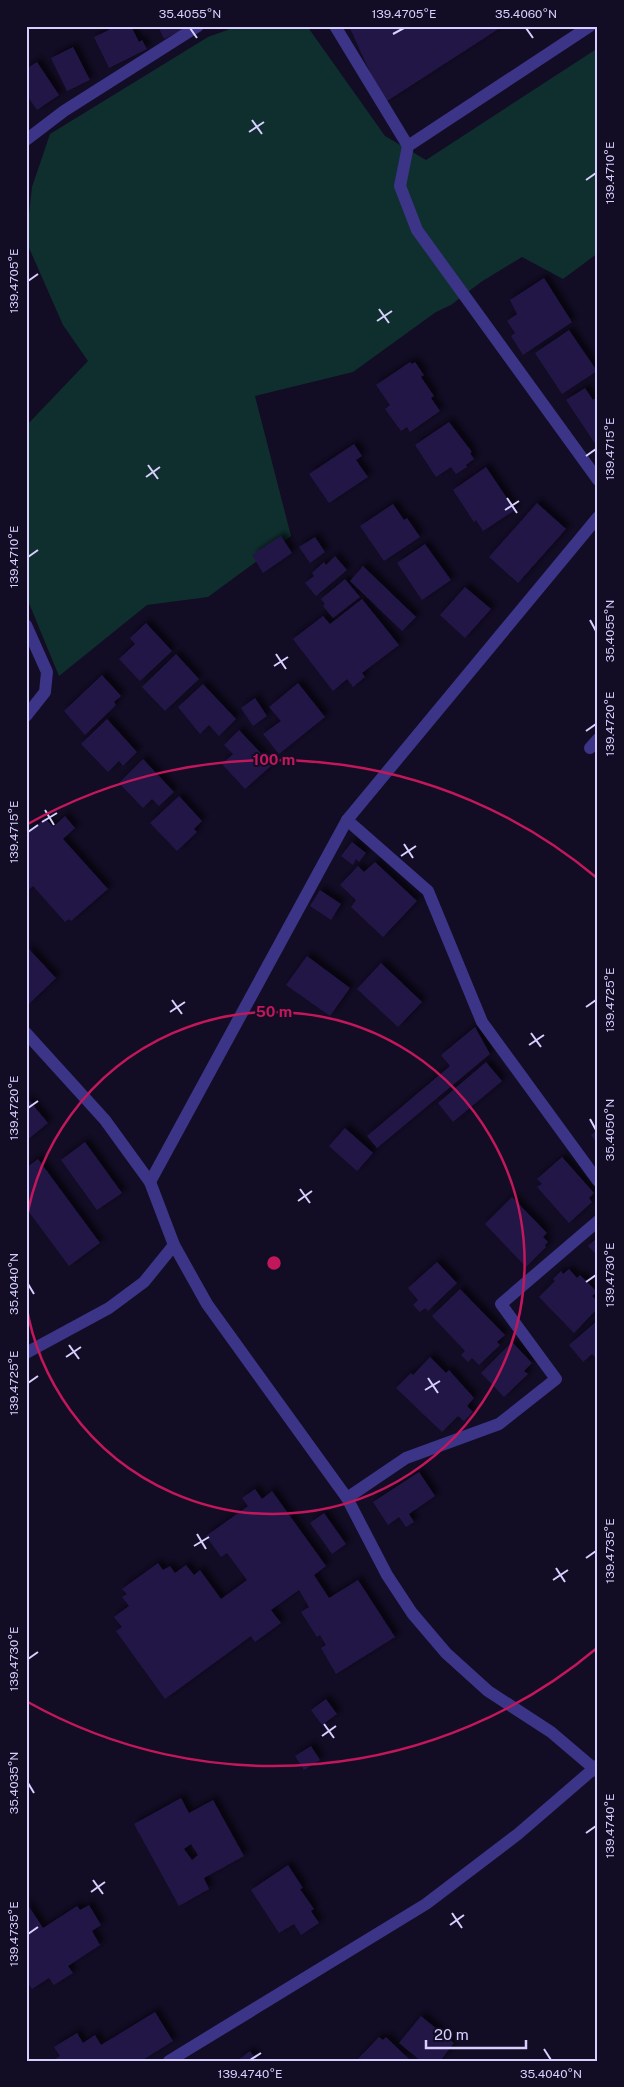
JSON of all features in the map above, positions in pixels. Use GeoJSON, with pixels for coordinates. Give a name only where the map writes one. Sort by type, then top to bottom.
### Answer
{"type":"FeatureCollection","features":[{"type":"Feature","properties":{"kind":"street"},"geometry":{"type":"LineString","coordinates":[[26,140],[64,111],[198,26]]}},
{"type":"Feature","properties":{"kind":"street"},"geometry":{"type":"LineString","coordinates":[[335,26],[408,146],[400,186],[417,230],[598,480]]}},
{"type":"Feature","properties":{"kind":"street"},"geometry":{"type":"LineString","coordinates":[[408,146],[590,26]]}},
{"type":"Feature","properties":{"kind":"street"},"geometry":{"type":"LineString","coordinates":[[150,1182],[347,820],[598,517]]}},
{"type":"Feature","properties":{"kind":"street"},"geometry":{"type":"LineString","coordinates":[[26,625],[47,672],[45,692],[26,716]]}},
{"type":"Feature","properties":{"kind":"street"},"geometry":{"type":"LineString","coordinates":[[347,820],[428,891],[482,1022],[598,1181]]}},
{"type":"Feature","properties":{"kind":"street"},"geometry":{"type":"LineString","coordinates":[[26,1033],[105,1120],[150,1182],[174,1246],[207,1304],[347,1498],[387,1575],[412,1613],[446,1653],[488,1691],[551,1732],[597,1768],[518,1834],[426,1904],[169,2061]]}},
{"type":"Feature","properties":{"kind":"street"},"geometry":{"type":"LineString","coordinates":[[347,1498],[406,1458],[499,1424],[556,1378],[501,1304],[598,1221]]}},
{"type":"Feature","properties":{"kind":"street"},"geometry":{"type":"LineString","coordinates":[[26,1353],[109,1308],[144,1282],[174,1246]]}},
{"type":"Feature","properties":{"kind":"green space"},"geometry":{"type":"Polygon","coordinates":[[[238,26],[307,26],[385,136],[426,160],[598,48],[598,253],[563,279],[522,257],[481,282],[451,305],[436,312],[353,372],[255,396],[291,536],[208,597],[147,605],[59,676],[26,596],[26,426],[88,361],[63,325],[26,241],[32,187],[50,134],[208,37],[238,26]]]}},
{"type":"Feature","properties":{"kind":"building"},"geometry":{"type":"Polygon","coordinates":[[[117,26],[131,26],[139,42],[142,40],[147,49],[109,68],[94,37],[117,26]]]}},
{"type":"Feature","properties":{"kind":"building"},"geometry":{"type":"Polygon","coordinates":[[[158,26],[190,26],[164,39],[158,26]]]}},
{"type":"Feature","properties":{"kind":"building"},"geometry":{"type":"Polygon","coordinates":[[[349,26],[503,26],[384,103],[349,26]]]}},
{"type":"Feature","properties":{"kind":"building"},"geometry":{"type":"Polygon","coordinates":[[[73,47],[90,80],[67,91],[51,58],[73,47]]]}},
{"type":"Feature","properties":{"kind":"building"},"geometry":{"type":"Polygon","coordinates":[[[37,62],[59,95],[37,110],[26,94],[26,69],[37,62]]]}},
{"type":"Feature","properties":{"kind":"building"},"geometry":{"type":"Polygon","coordinates":[[[544,278],[572,322],[523,355],[511,336],[515,333],[507,321],[517,314],[510,300],[544,278]]]}},
{"type":"Feature","properties":{"kind":"building"},"geometry":{"type":"Polygon","coordinates":[[[569,330],[597,371],[562,394],[535,353],[569,330]]]}},
{"type":"Feature","properties":{"kind":"building"},"geometry":{"type":"Polygon","coordinates":[[[410,362],[412,364],[415,362],[424,375],[421,377],[434,396],[431,398],[440,411],[410,432],[407,427],[401,431],[385,409],[390,405],[376,385],[410,362]]]}},
{"type":"Feature","properties":{"kind":"building"},"geometry":{"type":"Polygon","coordinates":[[[585,388],[593,400],[598,396],[598,448],[566,400],[585,388]]]}},
{"type":"Feature","properties":{"kind":"building"},"geometry":{"type":"Polygon","coordinates":[[[449,422],[472,452],[470,453],[474,459],[466,465],[467,467],[456,474],[451,467],[436,477],[415,445],[449,422]]]}},
{"type":"Feature","properties":{"kind":"building"},"geometry":{"type":"Polygon","coordinates":[[[354,444],[362,456],[356,460],[368,477],[329,503],[309,474],[354,444]]]}},
{"type":"Feature","properties":{"kind":"building"},"geometry":{"type":"Polygon","coordinates":[[[486,467],[515,510],[483,531],[476,520],[474,522],[453,490],[486,467]]]}},
{"type":"Feature","properties":{"kind":"building"},"geometry":{"type":"Polygon","coordinates":[[[537,503],[566,529],[518,583],[489,557],[537,503]]]}},
{"type":"Feature","properties":{"kind":"building"},"geometry":{"type":"Polygon","coordinates":[[[393,504],[404,520],[407,518],[420,537],[384,561],[360,526],[393,504]]]}},
{"type":"Feature","properties":{"kind":"building"},"geometry":{"type":"Polygon","coordinates":[[[281,536],[292,553],[263,573],[252,555],[281,536]]]}},
{"type":"Feature","properties":{"kind":"building"},"geometry":{"type":"Polygon","coordinates":[[[315,537],[325,552],[310,563],[299,547],[315,537]]]}},
{"type":"Feature","properties":{"kind":"building"},"geometry":{"type":"Polygon","coordinates":[[[425,544],[451,580],[422,600],[397,563],[425,544]]]}},
{"type":"Feature","properties":{"kind":"building"},"geometry":{"type":"Polygon","coordinates":[[[335,556],[347,570],[316,596],[305,583],[314,576],[312,573],[324,562],[326,565],[335,556]]]}},
{"type":"Feature","properties":{"kind":"building"},"geometry":{"type":"Polygon","coordinates":[[[363,566],[416,617],[402,631],[350,581],[363,566]]]}},
{"type":"Feature","properties":{"kind":"building"},"geometry":{"type":"Polygon","coordinates":[[[345,579],[360,597],[333,618],[323,606],[325,604],[321,599],[345,579]]]}},
{"type":"Feature","properties":{"kind":"building"},"geometry":{"type":"Polygon","coordinates":[[[465,587],[491,609],[465,638],[440,615],[465,587]]]}},
{"type":"Feature","properties":{"kind":"building"},"geometry":{"type":"Polygon","coordinates":[[[362,599],[399,645],[362,673],[365,677],[353,687],[347,679],[333,691],[293,639],[323,616],[330,624],[362,599]]]}},
{"type":"Feature","properties":{"kind":"building"},"geometry":{"type":"Polygon","coordinates":[[[146,623],[172,651],[140,681],[119,659],[135,644],[130,638],[146,623]]]}},
{"type":"Feature","properties":{"kind":"building"},"geometry":{"type":"Polygon","coordinates":[[[176,654],[199,679],[165,711],[142,687],[176,654]]]}},
{"type":"Feature","properties":{"kind":"building"},"geometry":{"type":"Polygon","coordinates":[[[102,675],[121,696],[114,702],[116,705],[85,735],[64,711],[102,675]]]}},
{"type":"Feature","properties":{"kind":"building"},"geometry":{"type":"Polygon","coordinates":[[[298,683],[325,717],[279,754],[263,734],[281,721],[269,707],[298,683]]]}},
{"type":"Feature","properties":{"kind":"building"},"geometry":{"type":"Polygon","coordinates":[[[203,684],[236,719],[219,736],[209,725],[200,734],[178,707],[203,684]]]}},
{"type":"Feature","properties":{"kind":"building"},"geometry":{"type":"Polygon","coordinates":[[[255,698],[267,716],[253,726],[241,708],[255,698]]]}},
{"type":"Feature","properties":{"kind":"building"},"geometry":{"type":"Polygon","coordinates":[[[107,719],[137,752],[123,766],[119,761],[108,772],[81,744],[107,719]]]}},
{"type":"Feature","properties":{"kind":"building"},"geometry":{"type":"Polygon","coordinates":[[[239,730],[272,765],[245,789],[222,764],[233,754],[224,745],[239,730]]]}},
{"type":"Feature","properties":{"kind":"building"},"geometry":{"type":"Polygon","coordinates":[[[143,759],[174,792],[159,806],[152,799],[143,808],[119,783],[143,759]]]}},
{"type":"Feature","properties":{"kind":"building"},"geometry":{"type":"Polygon","coordinates":[[[179,796],[202,821],[194,829],[197,832],[177,851],[150,823],[179,796]]]}},
{"type":"Feature","properties":{"kind":"building"},"geometry":{"type":"Polygon","coordinates":[[[65,816],[75,828],[63,839],[108,889],[71,921],[69,919],[65,922],[33,886],[26,892],[26,835],[45,818],[53,827],[65,816]]]}},
{"type":"Feature","properties":{"kind":"building"},"geometry":{"type":"Polygon","coordinates":[[[352,842],[366,853],[359,862],[356,859],[353,865],[341,856],[352,842]]]}},
{"type":"Feature","properties":{"kind":"building"},"geometry":{"type":"Polygon","coordinates":[[[375,862],[417,901],[383,937],[351,907],[356,900],[340,885],[358,866],[364,872],[375,862]]]}},
{"type":"Feature","properties":{"kind":"building"},"geometry":{"type":"Polygon","coordinates":[[[320,890],[341,904],[331,920],[310,906],[320,890]]]}},
{"type":"Feature","properties":{"kind":"building"},"geometry":{"type":"Polygon","coordinates":[[[27,947],[56,978],[29,1004],[26,1002],[27,947]]]}},
{"type":"Feature","properties":{"kind":"building"},"geometry":{"type":"Polygon","coordinates":[[[307,956],[350,988],[330,1016],[286,985],[307,956]]]}},
{"type":"Feature","properties":{"kind":"building"},"geometry":{"type":"Polygon","coordinates":[[[381,963],[422,1002],[398,1027],[357,989],[381,963]]]}},
{"type":"Feature","properties":{"kind":"building"},"geometry":{"type":"Polygon","coordinates":[[[475,1027],[490,1054],[377,1148],[367,1136],[450,1066],[441,1055],[475,1027]]]}},
{"type":"Feature","properties":{"kind":"building"},"geometry":{"type":"Polygon","coordinates":[[[486,1062],[502,1081],[453,1122],[438,1103],[486,1062]]]}},
{"type":"Feature","properties":{"kind":"building"},"geometry":{"type":"Polygon","coordinates":[[[28,1099],[48,1123],[26,1141],[26,1101],[28,1099]]]}},
{"type":"Feature","properties":{"kind":"building"},"geometry":{"type":"Polygon","coordinates":[[[345,1128],[373,1153],[357,1171],[329,1146],[345,1128]]]}},
{"type":"Feature","properties":{"kind":"building"},"geometry":{"type":"Polygon","coordinates":[[[598,1130],[598,1144],[591,1135],[598,1130]]]}},
{"type":"Feature","properties":{"kind":"building"},"geometry":{"type":"Polygon","coordinates":[[[85,1142],[122,1193],[97,1210],[61,1160],[85,1142]]]}},
{"type":"Feature","properties":{"kind":"building"},"geometry":{"type":"Polygon","coordinates":[[[562,1157],[594,1193],[589,1198],[592,1202],[569,1223],[537,1187],[542,1184],[537,1179],[562,1157]]]}},
{"type":"Feature","properties":{"kind":"building"},"geometry":{"type":"Polygon","coordinates":[[[38,1159],[100,1243],[69,1266],[26,1208],[26,1168],[38,1159]]]}},
{"type":"Feature","properties":{"kind":"building"},"geometry":{"type":"Polygon","coordinates":[[[512,1197],[547,1233],[543,1237],[548,1242],[545,1245],[546,1247],[526,1267],[485,1224],[512,1197]]]}},
{"type":"Feature","properties":{"kind":"building"},"geometry":{"type":"Polygon","coordinates":[[[598,1237],[598,1256],[588,1246],[598,1237]]]}},
{"type":"Feature","properties":{"kind":"building"},"geometry":{"type":"Polygon","coordinates":[[[437,1262],[457,1283],[428,1311],[425,1308],[420,1312],[413,1305],[418,1300],[408,1288],[437,1262]]]}},
{"type":"Feature","properties":{"kind":"building"},"geometry":{"type":"Polygon","coordinates":[[[569,1269],[577,1278],[580,1275],[597,1292],[592,1296],[598,1302],[598,1308],[574,1333],[539,1297],[555,1281],[553,1279],[561,1271],[563,1274],[569,1269]]]}},
{"type":"Feature","properties":{"kind":"building"},"geometry":{"type":"Polygon","coordinates":[[[460,1289],[505,1335],[497,1342],[500,1345],[479,1365],[472,1358],[468,1362],[461,1355],[465,1351],[432,1316],[460,1289]]]}},
{"type":"Feature","properties":{"kind":"building"},"geometry":{"type":"Polygon","coordinates":[[[598,1320],[598,1360],[592,1354],[583,1362],[569,1345],[598,1320]]]}},
{"type":"Feature","properties":{"kind":"building"},"geometry":{"type":"Polygon","coordinates":[[[512,1342],[532,1363],[524,1371],[528,1374],[504,1397],[481,1373],[512,1342]]]}},
{"type":"Feature","properties":{"kind":"building"},"geometry":{"type":"Polygon","coordinates":[[[430,1357],[446,1373],[449,1370],[474,1398],[467,1406],[473,1412],[464,1421],[458,1416],[442,1432],[396,1388],[411,1373],[413,1375],[430,1357]]]}},
{"type":"Feature","properties":{"kind":"building"},"geometry":{"type":"Polygon","coordinates":[[[419,1472],[435,1496],[409,1514],[414,1522],[406,1527],[399,1517],[388,1525],[373,1502],[419,1472]]]}},
{"type":"Feature","properties":{"kind":"building"},"geometry":{"type":"Polygon","coordinates":[[[255,1489],[262,1499],[272,1491],[326,1566],[314,1575],[329,1598],[358,1580],[395,1637],[336,1674],[321,1648],[326,1645],[320,1635],[317,1637],[301,1612],[309,1607],[299,1590],[271,1610],[281,1623],[255,1642],[251,1636],[165,1699],[116,1631],[122,1627],[114,1617],[129,1606],[122,1597],[127,1594],[122,1589],[158,1563],[163,1570],[170,1566],[175,1573],[186,1565],[194,1575],[200,1570],[221,1599],[247,1580],[227,1553],[221,1557],[206,1536],[248,1506],[242,1498],[255,1489]]]}},
{"type":"Feature","properties":{"kind":"building"},"geometry":{"type":"Polygon","coordinates":[[[324,1513],[346,1544],[332,1554],[310,1523],[324,1513]]]}},
{"type":"Feature","properties":{"kind":"building"},"geometry":{"type":"Polygon","coordinates":[[[326,1699],[337,1714],[322,1725],[311,1710],[326,1699]]]}},
{"type":"Feature","properties":{"kind":"building"},"geometry":{"type":"Polygon","coordinates":[[[311,1746],[320,1760],[304,1770],[295,1756],[311,1746]]]}},
{"type":"Feature","properties":{"kind":"building"},"geometry":{"type":"Polygon","coordinates":[[[181,1798],[189,1813],[213,1800],[244,1856],[204,1878],[209,1889],[179,1906],[134,1824],[181,1798]],[[191,1844],[184,1849],[192,1860],[198,1855],[191,1844]]]}},
{"type":"Feature","properties":{"kind":"building"},"geometry":{"type":"Polygon","coordinates":[[[288,1865],[303,1888],[300,1889],[314,1909],[311,1911],[319,1923],[301,1935],[294,1924],[279,1933],[251,1890],[288,1865]]]}},
{"type":"Feature","properties":{"kind":"building"},"geometry":{"type":"Polygon","coordinates":[[[26,1902],[43,1928],[77,1906],[80,1910],[89,1905],[101,1925],[92,1931],[100,1945],[68,1966],[73,1973],[54,1985],[49,1978],[32,1989],[26,1980],[26,1902]]]}},
{"type":"Feature","properties":{"kind":"building"},"geometry":{"type":"Polygon","coordinates":[[[155,2012],[173,2041],[141,2061],[58,2061],[56,2058],[60,2056],[54,2047],[77,2033],[83,2043],[95,2035],[101,2045],[155,2012]]]}},
{"type":"Feature","properties":{"kind":"building"},"geometry":{"type":"Polygon","coordinates":[[[421,2016],[454,2043],[440,2061],[421,2061],[399,2043],[421,2016]]]}},
{"type":"Feature","properties":{"kind":"building"},"geometry":{"type":"Polygon","coordinates":[[[379,2037],[383,2040],[386,2037],[411,2061],[356,2061],[379,2037]]]}},
{"type":"Feature","properties":{"kind":"building"},"geometry":{"type":"Polygon","coordinates":[[[250,2051],[257,2061],[237,2061],[250,2051]]]}}]}
